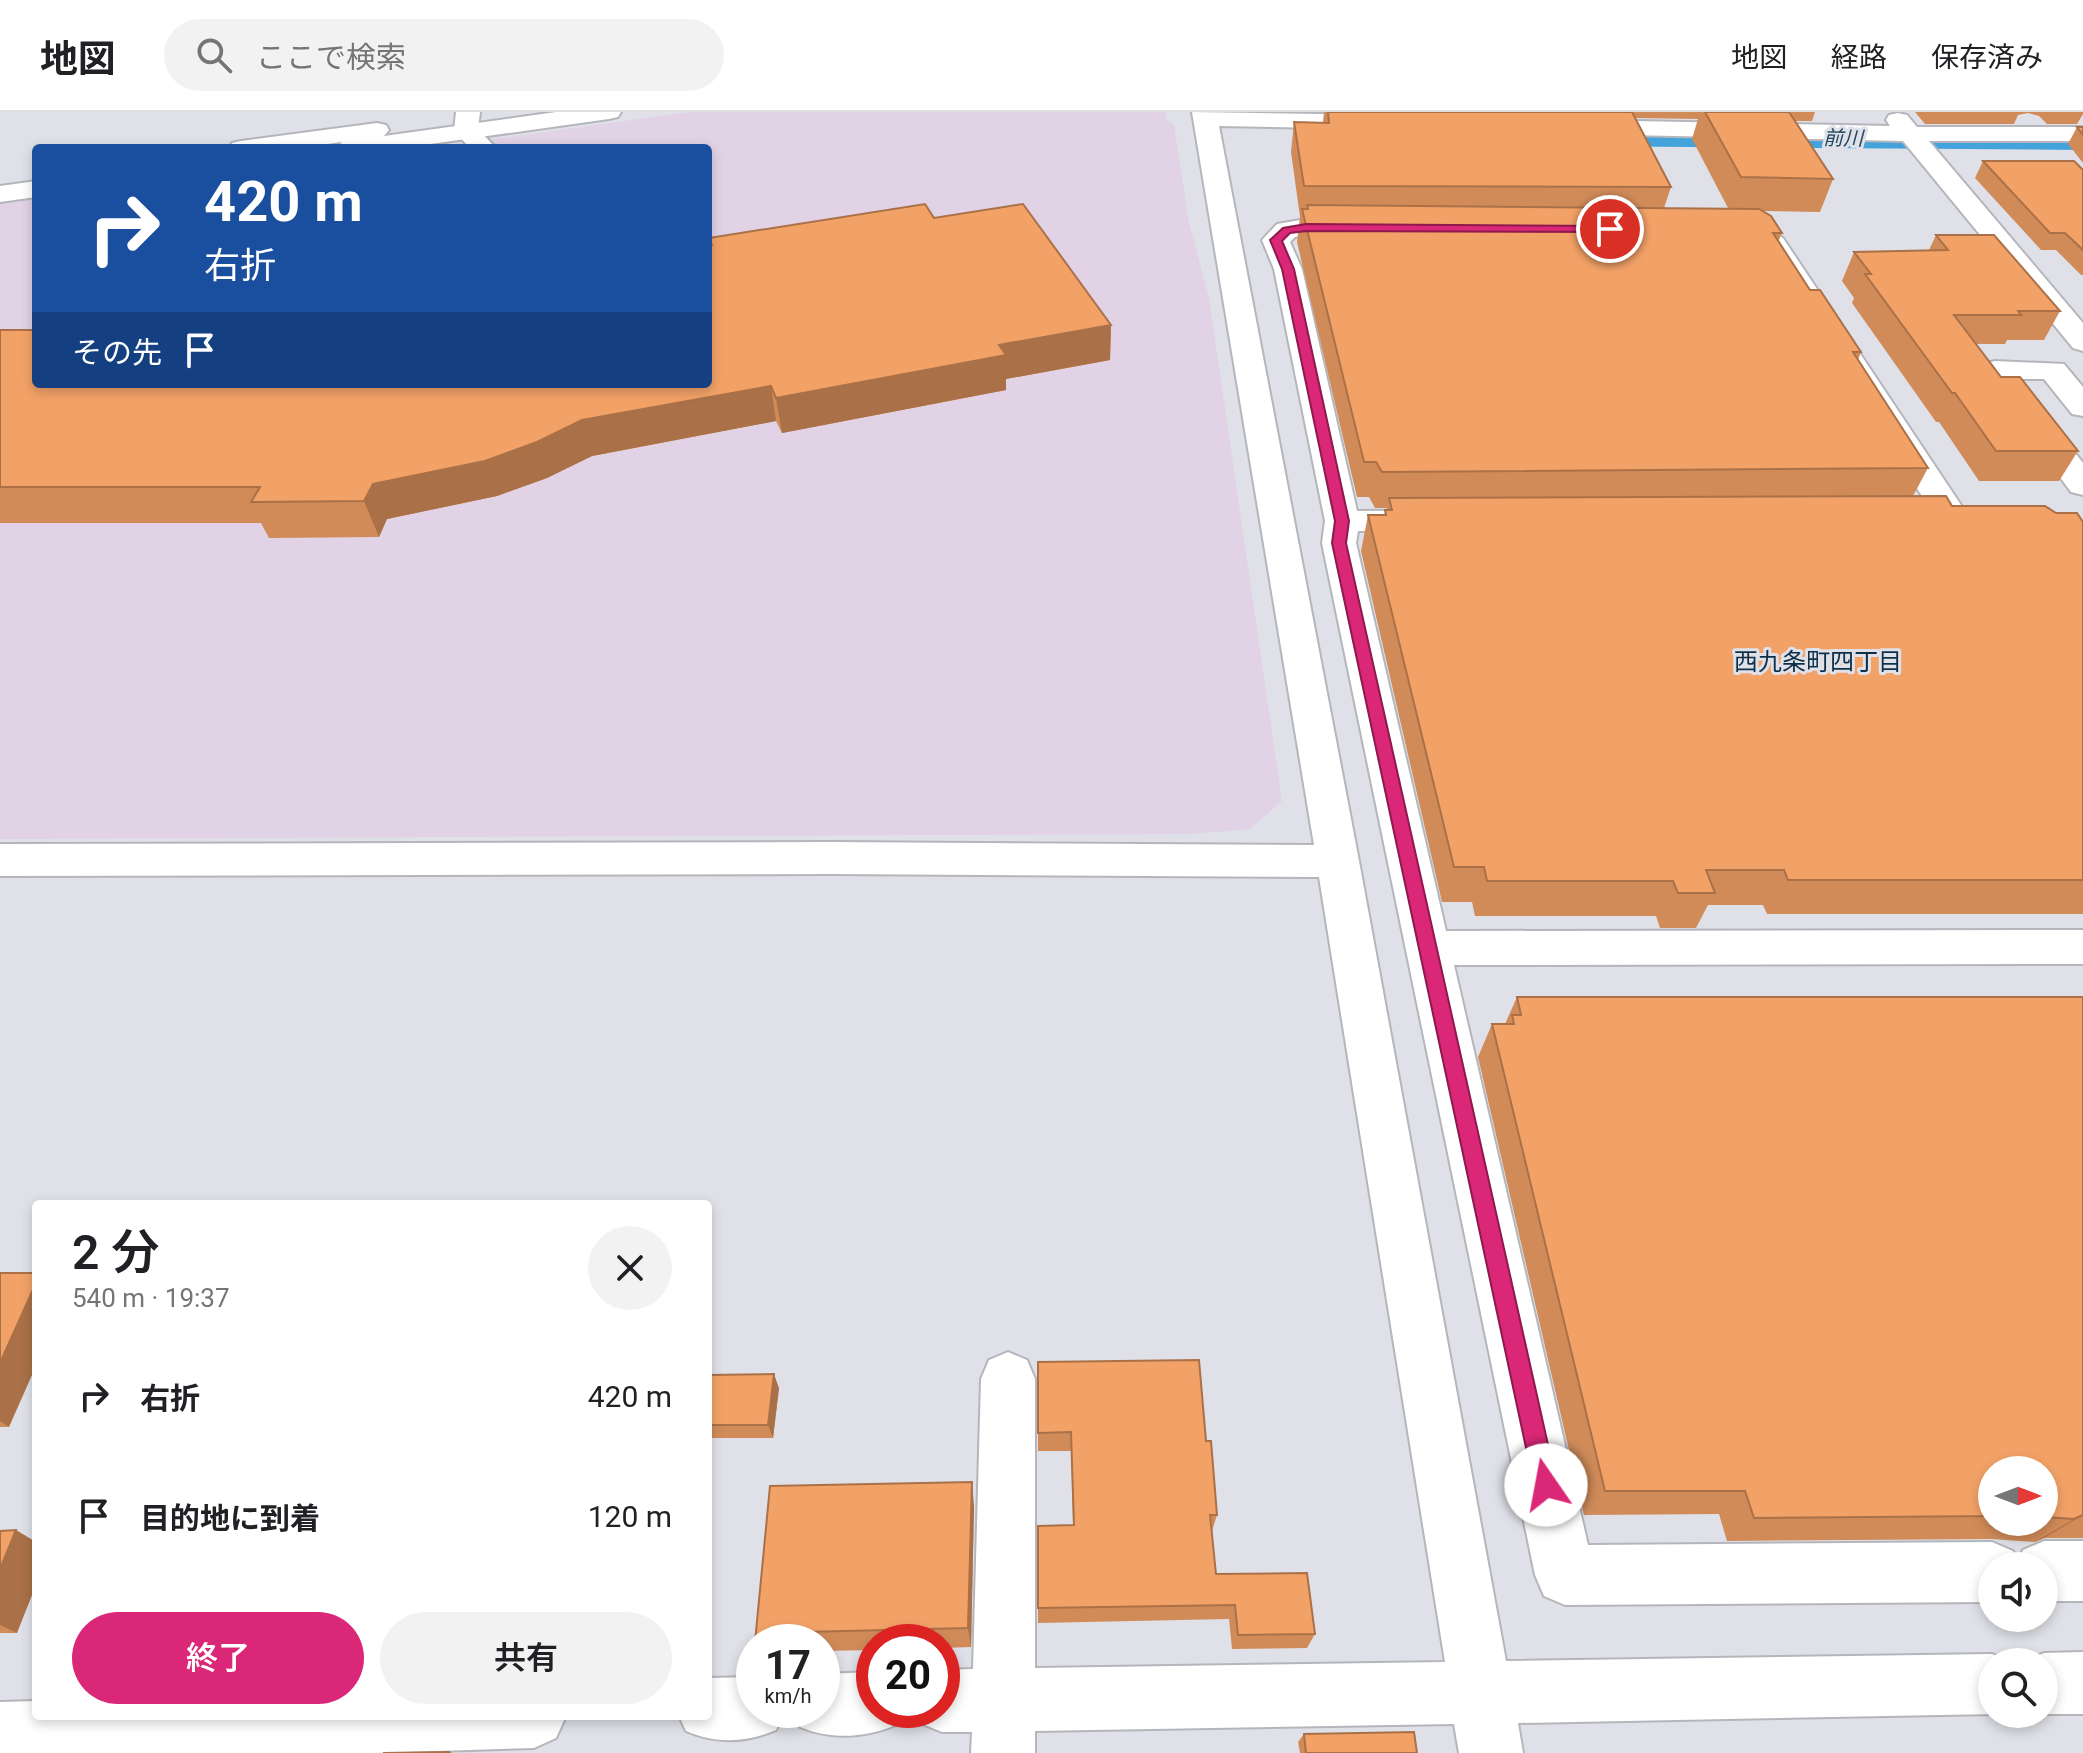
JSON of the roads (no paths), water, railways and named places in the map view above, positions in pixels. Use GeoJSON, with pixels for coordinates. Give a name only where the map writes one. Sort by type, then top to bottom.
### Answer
{"type":"FeatureCollection","features":[{"type":"Feature","properties":{"kind":"main road"},"geometry":{"type":"LineString","coordinates":[[371,144],[471,127],[500,112]]}},
{"type":"Feature","properties":{"kind":"main road"},"geometry":{"type":"LineString","coordinates":[[285,144],[609,112]]}},
{"type":"Feature","properties":{"kind":"main road"},"geometry":{"type":"LineString","coordinates":[[1892,112],[2078,331]]}},
{"type":"Feature","properties":{"kind":"main road"},"geometry":{"type":"LineString","coordinates":[[2018,112],[2061,157]]}},
{"type":"Feature","properties":{"kind":"main road"},"geometry":{"type":"LineString","coordinates":[[1412,123],[1205,115],[1338,861],[1491,1753]]}},
{"type":"Feature","properties":{"kind":"main road"},"geometry":{"type":"LineString","coordinates":[[1553,126],[1910,134],[2083,134]]}},
{"type":"Feature","properties":{"kind":"main road"},"geometry":{"type":"LineString","coordinates":[[0,180],[32,176]]}},
{"type":"Feature","properties":{"kind":"main road"},"geometry":{"type":"LineString","coordinates":[[0,194],[32,190]]}},
{"type":"Feature","properties":{"kind":"main road"},"geometry":{"type":"LineString","coordinates":[[1342,521],[1966,517],[1773,244],[1755,232],[1736,229],[1293,229],[1282,233],[1276,240],[1288,269],[1342,521],[1339,543],[1565,1575],[1978,1572]]}},
{"type":"Feature","properties":{"kind":"main road"},"geometry":{"type":"LineString","coordinates":[[2083,407],[2053,370],[1995,370],[2072,457],[2083,485]]}},
{"type":"Feature","properties":{"kind":"main road"},"geometry":{"type":"LineString","coordinates":[[0,860],[830,858],[1338,861]]}},
{"type":"Feature","properties":{"kind":"main road"},"geometry":{"type":"LineString","coordinates":[[1428,948],[2083,947]]}},
{"type":"Feature","properties":{"kind":"main road"},"geometry":{"type":"LineString","coordinates":[[1003,1726],[1008,1379]]}},
{"type":"Feature","properties":{"kind":"main road"},"geometry":{"type":"LineString","coordinates":[[2058,1571],[2083,1571]]}},
{"type":"Feature","properties":{"kind":"main road"},"geometry":{"type":"LineString","coordinates":[[2058,1684],[2083,1683]]}},
{"type":"Feature","properties":{"kind":"main road"},"geometry":{"type":"LineString","coordinates":[[960,1708],[1003,1726],[1480,1691],[1978,1685]]}},
{"type":"Feature","properties":{"kind":"main road"},"geometry":{"type":"LineString","coordinates":[[712,1709],[736,1708]]}},
{"type":"Feature","properties":{"kind":"main road"},"geometry":{"type":"LineString","coordinates":[[19,1730],[374,1720]]}},
{"type":"Feature","properties":{"kind":"main road"},"geometry":{"type":"LineString","coordinates":[[509,1753],[515,1720]]}},
{"type":"Feature","properties":{"kind":"waterway","name":"前川"},"geometry":{"type":"LineString","coordinates":[[1569,137],[2083,141]]}},
{"type":"Feature","properties":{"kind":"district","name":"西九条町四丁目"},"geometry":{"type":"Point","coordinates":[1818,662]}}]}
